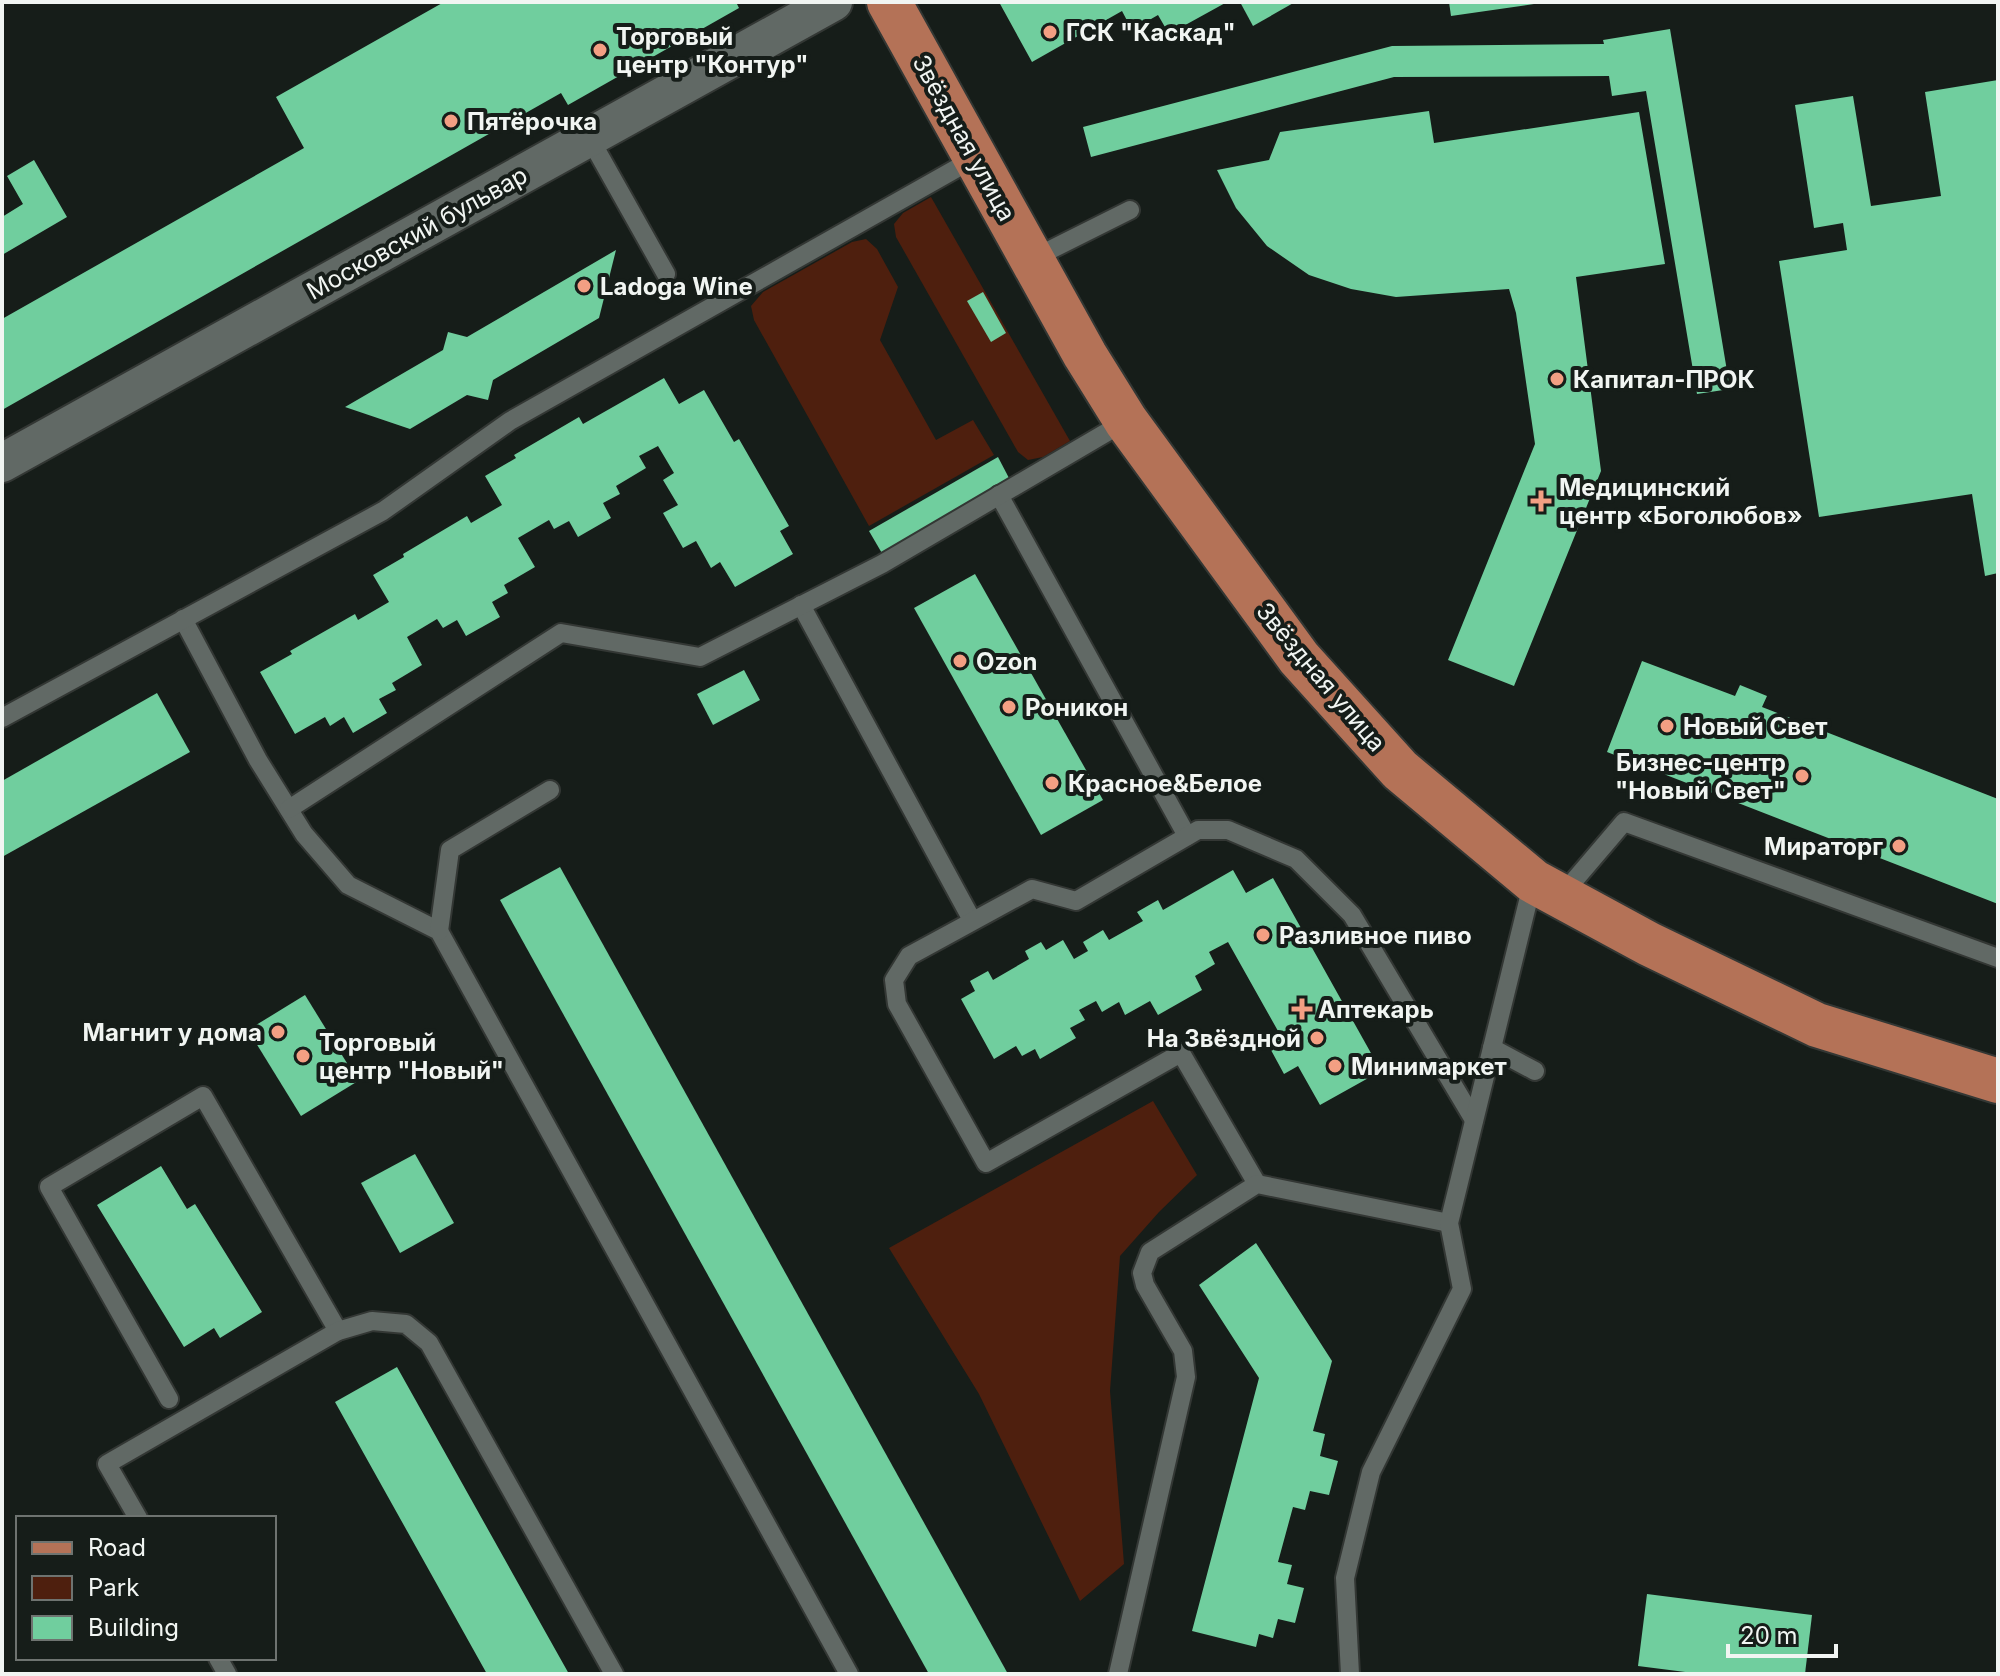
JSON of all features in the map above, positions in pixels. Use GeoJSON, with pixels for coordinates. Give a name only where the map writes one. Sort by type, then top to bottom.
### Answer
{"type":"FeatureCollection","features":[{"type":"Feature","properties":{"kind":"main road","name":"Звёздная улица"},"geometry":{"type":"LineString","coordinates":[[889,2],[1126,421],[1299,658],[1400,770],[1547,889],[1649,944],[1817,1025],[1998,1081]]}},
{"type":"Feature","properties":{"kind":"street","name":"Московский бульвар"},"geometry":{"type":"LineString","coordinates":[[2,463],[833,2]]}},
{"type":"Feature","properties":{"kind":"lane"},"geometry":{"type":"LineString","coordinates":[[589,137],[627,190],[666,274]]}},
{"type":"Feature","properties":{"kind":"lane"},"geometry":{"type":"LineString","coordinates":[[2,718],[383,511],[510,421],[975,158]]}},
{"type":"Feature","properties":{"kind":"lane"},"geometry":{"type":"LineString","coordinates":[[1032,259],[1130,210]]}},
{"type":"Feature","properties":{"kind":"lane"},"geometry":{"type":"LineString","coordinates":[[289,809],[561,633],[700,657],[882,564],[1126,421]]}},
{"type":"Feature","properties":{"kind":"lane"},"geometry":{"type":"LineString","coordinates":[[999,495],[1187,836]]}},
{"type":"Feature","properties":{"kind":"lane"},"geometry":{"type":"LineString","coordinates":[[801,605],[972,920]]}},
{"type":"Feature","properties":{"kind":"lane"},"geometry":{"type":"LineString","coordinates":[[183,619],[258,760],[304,834],[348,885],[439,931],[849,1674]]}},
{"type":"Feature","properties":{"kind":"lane"},"geometry":{"type":"LineString","coordinates":[[439,931],[450,850],[550,790]]}},
{"type":"Feature","properties":{"kind":"lane"},"geometry":{"type":"LineString","coordinates":[[1350,1674],[1345,1578],[1371,1472],[1462,1289],[1449,1223],[1492,1048],[1547,889],[1624,822],[1998,958]]}},
{"type":"Feature","properties":{"kind":"lane"},"geometry":{"type":"LineString","coordinates":[[1257,1184],[1181,1053],[986,1163],[897,1004],[894,980],[909,956],[1032,889],[1076,901],[1198,830],[1228,830],[1296,859],[1352,915],[1474,1120]]}},
{"type":"Feature","properties":{"kind":"lane"},"geometry":{"type":"LineString","coordinates":[[1492,1048],[1535,1071]]}},
{"type":"Feature","properties":{"kind":"lane"},"geometry":{"type":"LineString","coordinates":[[169,1399],[49,1187],[203,1096],[338,1331]]}},
{"type":"Feature","properties":{"kind":"lane"},"geometry":{"type":"LineString","coordinates":[[1118,1674],[1186,1377],[1183,1351],[1145,1285],[1142,1273],[1150,1252],[1257,1184],[1449,1223]]}},
{"type":"Feature","properties":{"kind":"lane"},"geometry":{"type":"LineString","coordinates":[[137,1516],[107,1464],[338,1331],[372,1321],[406,1324],[429,1343],[614,1674]]}},
{"type":"Feature","properties":{"kind":"green space"},"geometry":{"type":"Polygon","coordinates":[[[931,197],[1070,441],[1043,457],[1028,460],[1018,452],[896,237],[894,224],[903,213],[931,197]]]}},
{"type":"Feature","properties":{"kind":"green space"},"geometry":{"type":"Polygon","coordinates":[[[866,239],[877,249],[898,287],[880,340],[936,440],[973,420],[994,455],[869,526],[754,320],[751,306],[763,292],[852,242],[866,239]]]}},
{"type":"Feature","properties":{"kind":"green space"},"geometry":{"type":"Polygon","coordinates":[[[1153,1101],[1197,1175],[1120,1256],[1110,1391],[1124,1564],[1080,1601],[979,1394],[889,1248],[1153,1101]]]}},
{"type":"Feature","properties":{"kind":"building"},"geometry":{"type":"Polygon","coordinates":[[[444,2],[736,2],[739,8],[568,105],[561,93],[2,410],[2,319],[304,148],[276,97],[444,2]]]}},
{"type":"Feature","properties":{"kind":"building","name":"ГСК \"Каскад\""},"geometry":{"type":"Polygon","coordinates":[[[999,2],[1227,2],[1169,34],[1158,15],[1132,30],[1122,11],[1032,62],[999,2]]]}},
{"type":"Feature","properties":{"kind":"building","name":"ГСК \"Каскад\""},"geometry":{"type":"Polygon","coordinates":[[[1240,2],[1295,2],[1253,26],[1240,2]]]}},
{"type":"Feature","properties":{"kind":"building"},"geometry":{"type":"Polygon","coordinates":[[[1449,2],[1534,2],[1534,4],[1451,16],[1449,2]]]}},
{"type":"Feature","properties":{"kind":"building"},"geometry":{"type":"Polygon","coordinates":[[[1670,29],[1730,389],[1697,394],[1646,91],[1612,96],[1609,76],[1394,77],[1091,157],[1083,127],[1392,46],[1604,44],[1603,40],[1670,29]]]}},
{"type":"Feature","properties":{"kind":"building"},"geometry":{"type":"Polygon","coordinates":[[[1998,80],[1998,573],[1985,576],[1972,494],[1819,517],[1779,261],[1847,250],[1843,223],[1814,228],[1795,105],[1853,96],[1871,206],[1941,196],[1925,92],[1998,80]]]}},
{"type":"Feature","properties":{"kind":"building","name":"Капитал-ПРОК"},"geometry":{"type":"Polygon","coordinates":[[[1429,111],[1434,143],[1639,112],[1665,264],[1576,277],[1601,471],[1514,686],[1448,660],[1535,444],[1516,313],[1509,289],[1396,297],[1351,289],[1309,275],[1267,246],[1236,208],[1217,170],[1269,160],[1280,132],[1429,111]]]}},
{"type":"Feature","properties":{"kind":"building"},"geometry":{"type":"Polygon","coordinates":[[[34,160],[67,217],[2,255],[2,217],[23,204],[7,176],[34,160]]]}},
{"type":"Feature","properties":{"kind":"building"},"geometry":{"type":"Polygon","coordinates":[[[616,250],[599,318],[493,380],[488,400],[467,395],[410,429],[345,407],[443,350],[448,332],[467,337],[616,250]]]}},
{"type":"Feature","properties":{"kind":"building"},"geometry":{"type":"Polygon","coordinates":[[[983,292],[1006,333],[991,342],[967,301],[983,292]]]}},
{"type":"Feature","properties":{"kind":"building"},"geometry":{"type":"Polygon","coordinates":[[[664,378],[679,404],[704,390],[734,442],[739,439],[789,526],[780,531],[793,554],[735,587],[720,562],[711,568],[696,541],[683,548],[663,513],[678,505],[663,480],[674,473],[658,446],[639,456],[646,468],[616,486],[620,494],[603,503],[611,518],[578,537],[569,521],[554,529],[549,520],[518,538],[535,567],[504,585],[508,593],[492,602],[500,617],[466,636],[457,620],[443,628],[437,619],[407,637],[422,665],[392,683],[396,690],[379,699],[387,713],[353,733],[344,717],[330,726],[325,717],[295,734],[260,672],[355,614],[358,620],[389,602],[373,575],[404,557],[403,554],[467,516],[471,523],[502,505],[485,476],[579,417],[583,424],[664,378]]]}},
{"type":"Feature","properties":{"kind":"building"},"geometry":{"type":"Polygon","coordinates":[[[998,457],[1010,480],[883,555],[869,531],[998,457]]]}},
{"type":"Feature","properties":{"kind":"building"},"geometry":{"type":"Polygon","coordinates":[[[975,574],[1103,800],[1041,835],[914,608],[975,574]]]}},
{"type":"Feature","properties":{"kind":"building","name":"Бизнес-центр \"Новый Свет\""},"geometry":{"type":"Polygon","coordinates":[[[1642,661],[1735,696],[1740,685],[1767,696],[1762,707],[1998,799],[1998,904],[1607,752],[1642,661]]]}},
{"type":"Feature","properties":{"kind":"building"},"geometry":{"type":"Polygon","coordinates":[[[744,670],[760,700],[713,725],[697,694],[744,670]]]}},
{"type":"Feature","properties":{"kind":"building"},"geometry":{"type":"Polygon","coordinates":[[[157,693],[190,752],[2,857],[2,781],[157,693]]]}},
{"type":"Feature","properties":{"kind":"building"},"geometry":{"type":"Polygon","coordinates":[[[560,867],[1008,1674],[929,1674],[500,900],[560,867]]]}},
{"type":"Feature","properties":{"kind":"building"},"geometry":{"type":"Polygon","coordinates":[[[1233,870],[1246,893],[1273,878],[1381,1071],[1320,1105],[1298,1066],[1284,1074],[1265,1039],[1278,1031],[1228,942],[1209,952],[1215,964],[1195,976],[1202,990],[1158,1015],[1150,1001],[1125,1015],[1119,1002],[1102,1012],[1096,1001],[1079,1010],[1085,1020],[1070,1028],[1076,1038],[1040,1059],[1035,1049],[1022,1056],[1016,1046],[994,1059],[961,999],[975,991],[970,981],[988,971],[993,980],[1029,959],[1025,951],[1041,942],[1046,950],[1063,940],[1074,959],[1088,951],[1083,942],[1103,930],[1109,940],[1143,921],[1137,912],[1158,900],[1163,910],[1233,870]]]}},
{"type":"Feature","properties":{"kind":"building","name":"Торговый центр \"Новый\""},"geometry":{"type":"Polygon","coordinates":[[[305,995],[358,1081],[301,1116],[248,1030],[305,995]]]}},
{"type":"Feature","properties":{"kind":"building"},"geometry":{"type":"Polygon","coordinates":[[[415,1154],[454,1223],[400,1253],[361,1183],[415,1154]]]}},
{"type":"Feature","properties":{"kind":"building"},"geometry":{"type":"Polygon","coordinates":[[[161,1166],[187,1209],[195,1204],[262,1312],[220,1338],[214,1328],[184,1347],[97,1205],[161,1166]]]}},
{"type":"Feature","properties":{"kind":"building"},"geometry":{"type":"Polygon","coordinates":[[[1256,1243],[1332,1361],[1313,1431],[1325,1434],[1320,1456],[1338,1461],[1329,1495],[1310,1491],[1305,1510],[1293,1507],[1278,1562],[1292,1565],[1287,1584],[1304,1588],[1295,1623],[1278,1619],[1273,1638],[1259,1634],[1256,1647],[1192,1631],[1259,1378],[1199,1285],[1256,1243]]]}},
{"type":"Feature","properties":{"kind":"building"},"geometry":{"type":"Polygon","coordinates":[[[397,1367],[569,1674],[487,1674],[335,1402],[397,1367]]]}},
{"type":"Feature","properties":{"kind":"building"},"geometry":{"type":"Polygon","coordinates":[[[1647,1594],[1812,1615],[1805,1674],[1701,1674],[1638,1666],[1647,1594]]]}},
{"type":"Feature","properties":{"kind":"place","name":"ГСК \"Каскад\""},"geometry":{"type":"Point","coordinates":[1050,32]}},
{"type":"Feature","properties":{"kind":"place","name":"Торговый центр \"Контур\""},"geometry":{"type":"Point","coordinates":[600,50]}},
{"type":"Feature","properties":{"kind":"place","name":"Пятёрочка"},"geometry":{"type":"Point","coordinates":[451,121]}},
{"type":"Feature","properties":{"kind":"place","name":"Ladoga Wine"},"geometry":{"type":"Point","coordinates":[584,286]}},
{"type":"Feature","properties":{"kind":"place","name":"Капитал-ПРОК"},"geometry":{"type":"Point","coordinates":[1557,379]}},
{"type":"Feature","properties":{"kind":"place","name":"Медицинский центр «Боголюбов»"},"geometry":{"type":"Point","coordinates":[1541,501]}},
{"type":"Feature","properties":{"kind":"place","name":"Ozon"},"geometry":{"type":"Point","coordinates":[960,661]}},
{"type":"Feature","properties":{"kind":"place","name":"Роникон"},"geometry":{"type":"Point","coordinates":[1009,707]}},
{"type":"Feature","properties":{"kind":"place","name":"Новый Свет"},"geometry":{"type":"Point","coordinates":[1667,726]}},
{"type":"Feature","properties":{"kind":"place","name":"Бизнес-центр \"Новый Свет\""},"geometry":{"type":"Point","coordinates":[1802,776]}},
{"type":"Feature","properties":{"kind":"place","name":"Красное&Белое"},"geometry":{"type":"Point","coordinates":[1052,783]}},
{"type":"Feature","properties":{"kind":"place","name":"Мираторг"},"geometry":{"type":"Point","coordinates":[1899,846]}},
{"type":"Feature","properties":{"kind":"place","name":"Разливное пиво"},"geometry":{"type":"Point","coordinates":[1263,935]}},
{"type":"Feature","properties":{"kind":"place","name":"Аптекарь"},"geometry":{"type":"Point","coordinates":[1302,1009]}},
{"type":"Feature","properties":{"kind":"place","name":"Магнит у дома"},"geometry":{"type":"Point","coordinates":[278,1032]}},
{"type":"Feature","properties":{"kind":"place","name":"На Звёздной"},"geometry":{"type":"Point","coordinates":[1317,1038]}},
{"type":"Feature","properties":{"kind":"place","name":"Торговый центр \"Новый\""},"geometry":{"type":"Point","coordinates":[303,1056]}},
{"type":"Feature","properties":{"kind":"place","name":"Минимаркет"},"geometry":{"type":"Point","coordinates":[1335,1066]}}]}
